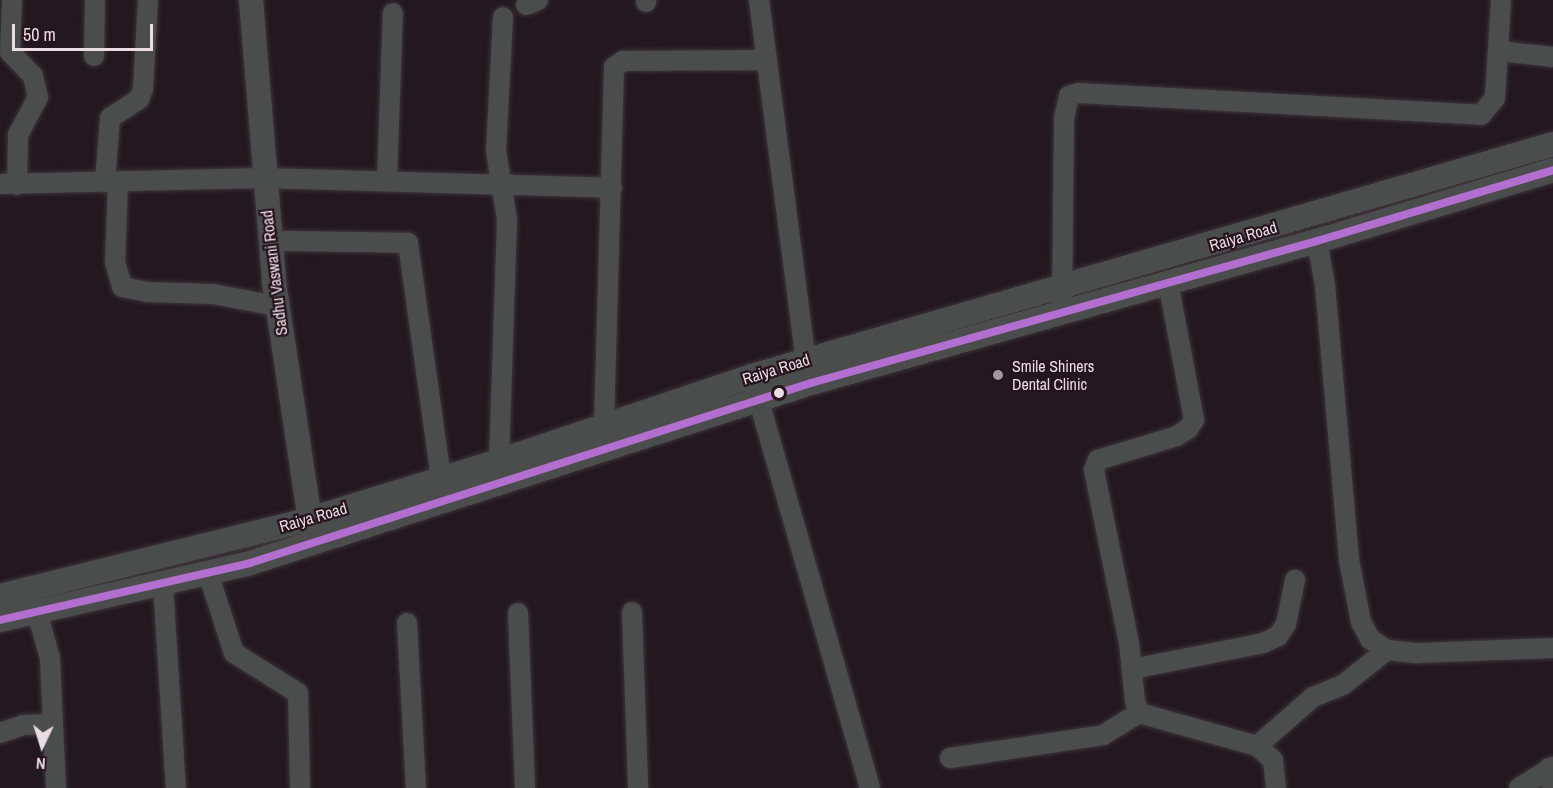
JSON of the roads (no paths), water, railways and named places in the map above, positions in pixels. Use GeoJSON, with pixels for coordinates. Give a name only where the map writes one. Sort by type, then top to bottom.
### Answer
{"type":"FeatureCollection","features":[{"type":"Feature","properties":{"kind":"street"},"geometry":{"type":"LineString","coordinates":[[12,0],[10,52],[33,76],[38,97],[18,135],[8,184],[263,178],[612,188]]}},
{"type":"Feature","properties":{"kind":"street"},"geometry":{"type":"LineString","coordinates":[[94,56],[95,0]]}},
{"type":"Feature","properties":{"kind":"street"},"geometry":{"type":"LineString","coordinates":[[148,0],[143,88],[139,99],[110,118],[115,262],[122,287],[147,292],[213,294],[277,306]]}},
{"type":"Feature","properties":{"kind":"street","name":"Sadhu Vaswani Road"},"geometry":{"type":"LineString","coordinates":[[251,0],[263,178],[277,306],[307,520],[316,544]]}},
{"type":"Feature","properties":{"kind":"street"},"geometry":{"type":"LineString","coordinates":[[759,0],[765,60],[806,360]]}},
{"type":"Feature","properties":{"kind":"street"},"geometry":{"type":"LineString","coordinates":[[1061,300],[1064,118],[1069,96],[1078,93],[1469,117],[1481,115],[1495,98],[1501,0]]}},
{"type":"Feature","properties":{"kind":"street"},"geometry":{"type":"LineString","coordinates":[[387,181],[393,13]]}},
{"type":"Feature","properties":{"kind":"street"},"geometry":{"type":"LineString","coordinates":[[499,461],[507,219],[496,151],[503,17]]}},
{"type":"Feature","properties":{"kind":"street"},"geometry":{"type":"LineString","coordinates":[[1498,51],[1553,57]]}},
{"type":"Feature","properties":{"kind":"street"},"geometry":{"type":"LineString","coordinates":[[604,426],[614,66],[623,61],[765,60]]}},
{"type":"Feature","properties":{"kind":"street","name":"Raiya Road"},"geometry":{"type":"LineString","coordinates":[[0,620],[163,584],[316,544],[1061,300],[1553,144]]}},
{"type":"Feature","properties":{"kind":"street","name":"Raiya Road"},"geometry":{"type":"LineString","coordinates":[[0,596],[307,520],[499,461],[806,360],[1061,300],[1168,282],[1317,241],[1553,170]]}},
{"type":"Feature","properties":{"kind":"street"},"geometry":{"type":"LineString","coordinates":[[285,241],[408,243],[441,479]]}},
{"type":"Feature","properties":{"kind":"street"},"geometry":{"type":"LineString","coordinates":[[1317,241],[1325,285],[1349,560],[1361,622],[1370,639],[1387,650],[1418,653],[1553,648]]}},
{"type":"Feature","properties":{"kind":"street"},"geometry":{"type":"LineString","coordinates":[[1139,713],[1094,470],[1098,460],[1177,436],[1188,429],[1194,420],[1168,282]]}},
{"type":"Feature","properties":{"kind":"street"},"geometry":{"type":"LineString","coordinates":[[752,376],[870,788]]}},
{"type":"Feature","properties":{"kind":"street"},"geometry":{"type":"LineString","coordinates":[[208,573],[234,652],[298,693],[300,788]]}},
{"type":"Feature","properties":{"kind":"street"},"geometry":{"type":"LineString","coordinates":[[1132,669],[1263,643],[1278,636],[1286,624],[1295,580]]}},
{"type":"Feature","properties":{"kind":"street"},"geometry":{"type":"LineString","coordinates":[[163,584],[176,788]]}},
{"type":"Feature","properties":{"kind":"street"},"geometry":{"type":"LineString","coordinates":[[37,612],[50,658],[56,788]]}},
{"type":"Feature","properties":{"kind":"street"},"geometry":{"type":"LineString","coordinates":[[632,612],[638,788]]}},
{"type":"Feature","properties":{"kind":"street"},"geometry":{"type":"LineString","coordinates":[[518,613],[525,788]]}},
{"type":"Feature","properties":{"kind":"street"},"geometry":{"type":"LineString","coordinates":[[407,623],[416,788]]}},
{"type":"Feature","properties":{"kind":"street"},"geometry":{"type":"LineString","coordinates":[[1257,746],[1313,697],[1343,685],[1387,650]]}},
{"type":"Feature","properties":{"kind":"street"},"geometry":{"type":"LineString","coordinates":[[950,758],[1103,735],[1139,713],[1257,746],[1273,760],[1276,788]]}},
{"type":"Feature","properties":{"kind":"street"},"geometry":{"type":"LineString","coordinates":[[0,733],[23,725],[52,724]]}},
{"type":"Feature","properties":{"kind":"street"},"geometry":{"type":"LineString","coordinates":[[1519,788],[1551,767]]}},
{"type":"Feature","properties":{"kind":"street"},"geometry":{"type":"LineString","coordinates":[[1551,767],[1552,788]]}},
{"type":"Feature","properties":{"kind":"place","name":"Smile Shiners Dental Clinic"},"geometry":{"type":"Point","coordinates":[998,375]}}]}
